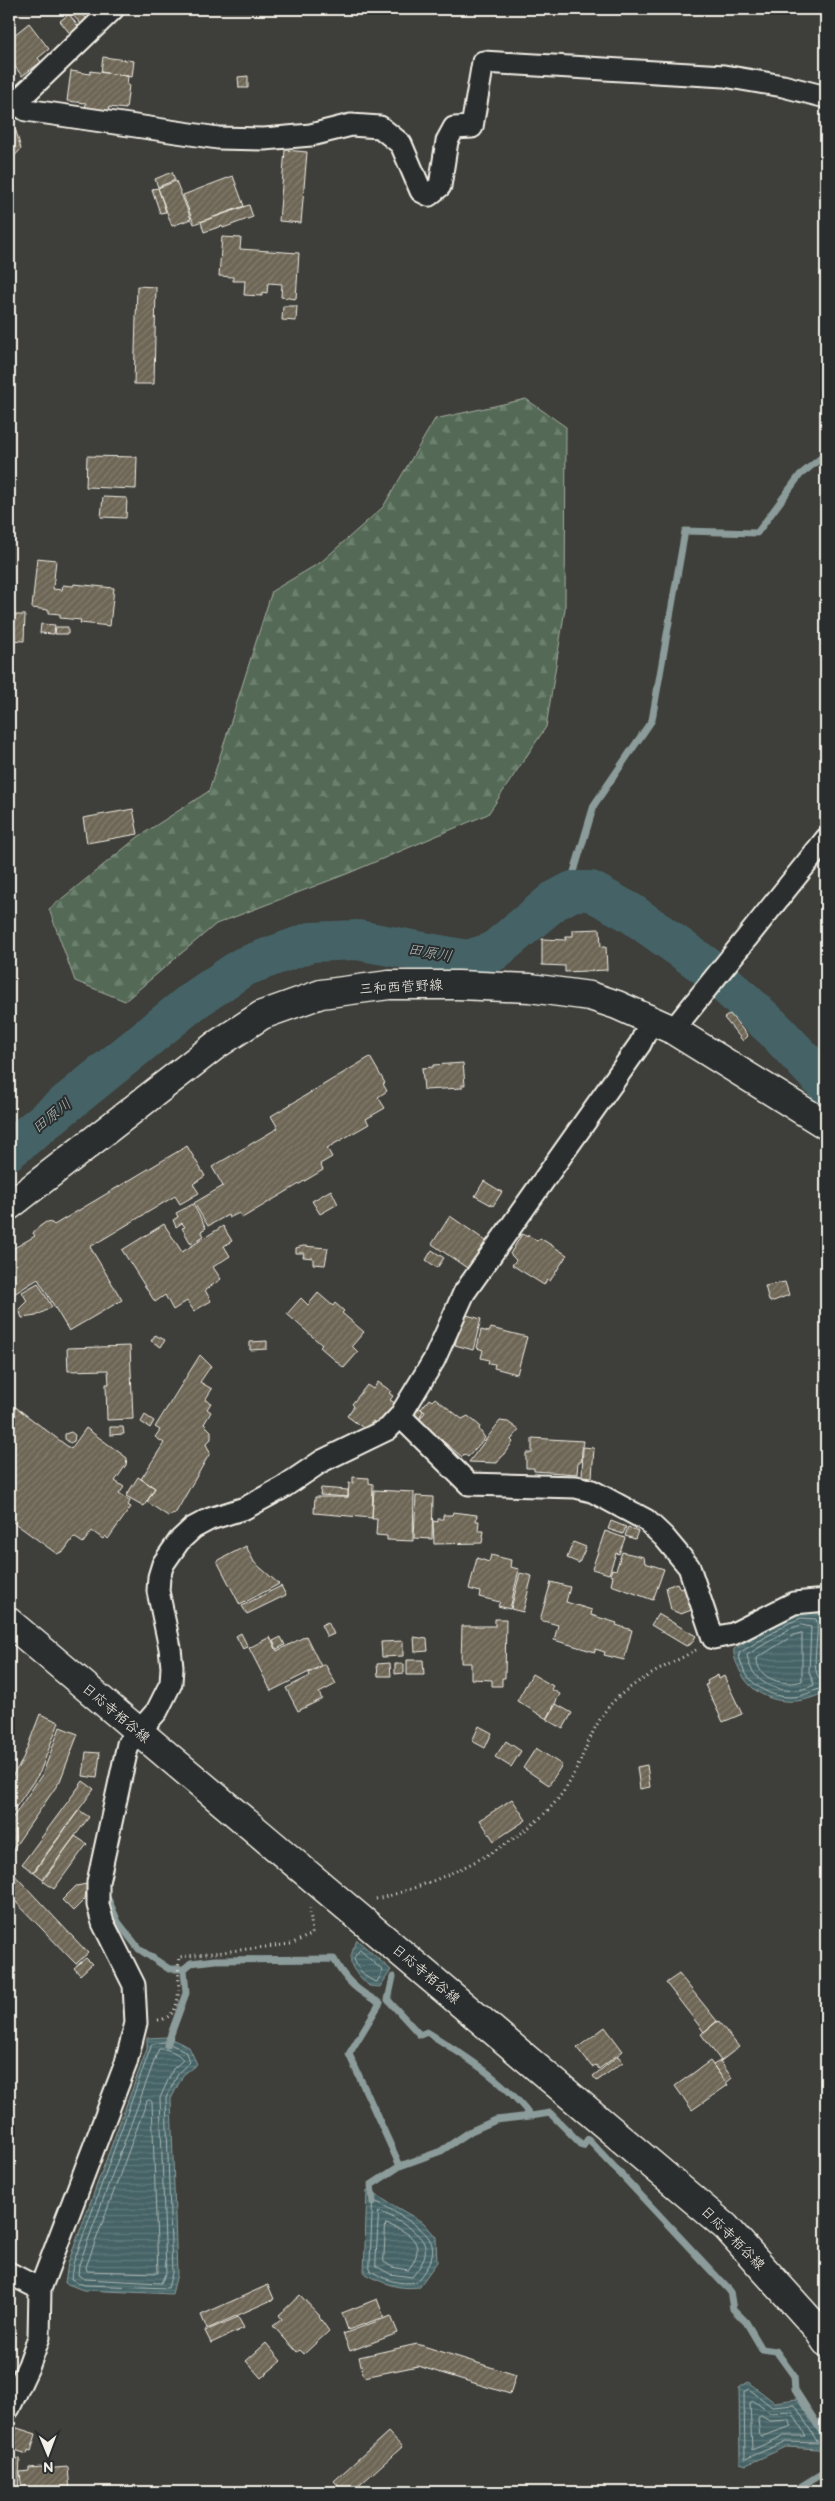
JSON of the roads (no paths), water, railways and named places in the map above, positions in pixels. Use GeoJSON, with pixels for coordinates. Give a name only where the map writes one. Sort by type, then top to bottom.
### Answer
{"type":"FeatureCollection","features":[{"type":"Feature","properties":{"kind":"main road","name":"三和西菅野線"},"geometry":{"type":"LineString","coordinates":[[9,1206],[216,1044],[262,1015],[320,994],[389,986],[458,985],[530,988],[590,996],[662,1024],[826,1125]]}},
{"type":"Feature","properties":{"kind":"main road","name":"日応寺栢谷線"},"geometry":{"type":"LineString","coordinates":[[9,1622],[726,2227],[816,2327],[826,2342]]}},
{"type":"Feature","properties":{"kind":"street"},"geometry":{"type":"LineString","coordinates":[[12,106],[113,9]]}},
{"type":"Feature","properties":{"kind":"street"},"geometry":{"type":"LineString","coordinates":[[12,106],[26,110],[218,138],[264,139],[311,135],[351,125],[380,127],[401,144],[421,191],[429,195],[440,186],[446,141],[454,128],[472,127],[482,62],[724,76],[783,86],[826,97]]}},
{"type":"Feature","properties":{"kind":"street"},"geometry":{"type":"LineString","coordinates":[[9,2408],[29,2365],[38,2337],[40,2289],[126,2063],[136,2023],[134,1984],[103,1923],[98,1905],[98,1882],[128,1744],[157,1711],[171,1683],[172,1666],[158,1591],[158,1577],[163,1564],[179,1541],[193,1528],[210,1519],[245,1508],[282,1488],[322,1461],[388,1429],[400,1416],[434,1360],[464,1293],[640,1044],[709,984],[826,838]]}},
{"type":"Feature","properties":{"kind":"street"},"geometry":{"type":"LineString","coordinates":[[400,1416],[469,1484],[576,1487],[592,1491],[646,1520],[664,1537],[689,1567],[713,1638],[733,1634],[794,1603],[826,1600]]}},
{"type":"Feature","properties":{"kind":"street"},"geometry":{"type":"LineString","coordinates":[[9,2273],[40,2289]]}},
{"type":"Feature","properties":{"kind":"water"},"geometry":{"type":"Polygon","coordinates":[[[800,1613],[823,1614],[820,1673],[826,1679],[826,1691],[815,1697],[803,1700],[778,1700],[767,1697],[756,1691],[747,1682],[740,1671],[734,1655],[734,1649],[787,1618],[800,1613]]]}},
{"type":"Feature","properties":{"kind":"water"},"geometry":{"type":"Polygon","coordinates":[[[357,1940],[391,1970],[380,1987],[369,1986],[352,1966],[351,1955],[357,1940]]]}},
{"type":"Feature","properties":{"kind":"water"},"geometry":{"type":"Polygon","coordinates":[[[167,2037],[189,2047],[197,2064],[183,2075],[171,2099],[177,2274],[172,2294],[83,2290],[65,2283],[68,2263],[147,2049],[147,2038],[167,2037]]]}},
{"type":"Feature","properties":{"kind":"water"},"geometry":{"type":"Polygon","coordinates":[[[367,2190],[424,2223],[436,2237],[437,2262],[419,2287],[411,2288],[390,2285],[364,2273],[367,2190]]]}},
{"type":"Feature","properties":{"kind":"water"},"geometry":{"type":"Polygon","coordinates":[[[748,2382],[774,2402],[797,2399],[826,2444],[826,2454],[818,2449],[786,2447],[746,2465],[740,2463],[739,2388],[748,2382]]]}},
{"type":"Feature","properties":{"kind":"waterway"},"geometry":{"type":"LineString","coordinates":[[573,891],[573,875],[594,805],[652,720],[685,531],[757,533],[800,475],[826,454]]}},
{"type":"Feature","properties":{"kind":"waterway","name":"田原川"},"geometry":{"type":"LineString","coordinates":[[9,1150],[193,1001],[243,967],[311,942],[357,940],[467,960],[493,952],[554,901],[573,891],[591,891],[631,913],[707,967],[774,1029],[826,1084]]}},
{"type":"Feature","properties":{"kind":"waterway"},"geometry":{"type":"LineString","coordinates":[[108,1899],[118,1922],[139,1949],[169,1969],[184,1969],[191,1963],[215,1960],[334,1959],[343,1974],[353,1985],[380,2003],[349,2054],[400,2166]]}},
{"type":"Feature","properties":{"kind":"waterway"},"geometry":{"type":"LineString","coordinates":[[167,2045],[186,1993],[184,1969]]}},
{"type":"Feature","properties":{"kind":"waterway"},"geometry":{"type":"LineString","coordinates":[[393,1977],[388,2000],[420,2035],[427,2032],[483,2070],[509,2091],[531,2116],[550,2113],[583,2146],[588,2139],[730,2291],[733,2309],[746,2322],[762,2349],[776,2351],[794,2376],[795,2390],[826,2438]]}},
{"type":"Feature","properties":{"kind":"waterway"},"geometry":{"type":"LineString","coordinates":[[373,2202],[371,2185],[400,2166],[441,2151],[471,2131],[496,2120],[531,2116]]}},
{"type":"Feature","properties":{"kind":"waterway"},"geometry":{"type":"LineString","coordinates":[[792,2492],[826,2471]]}}]}
